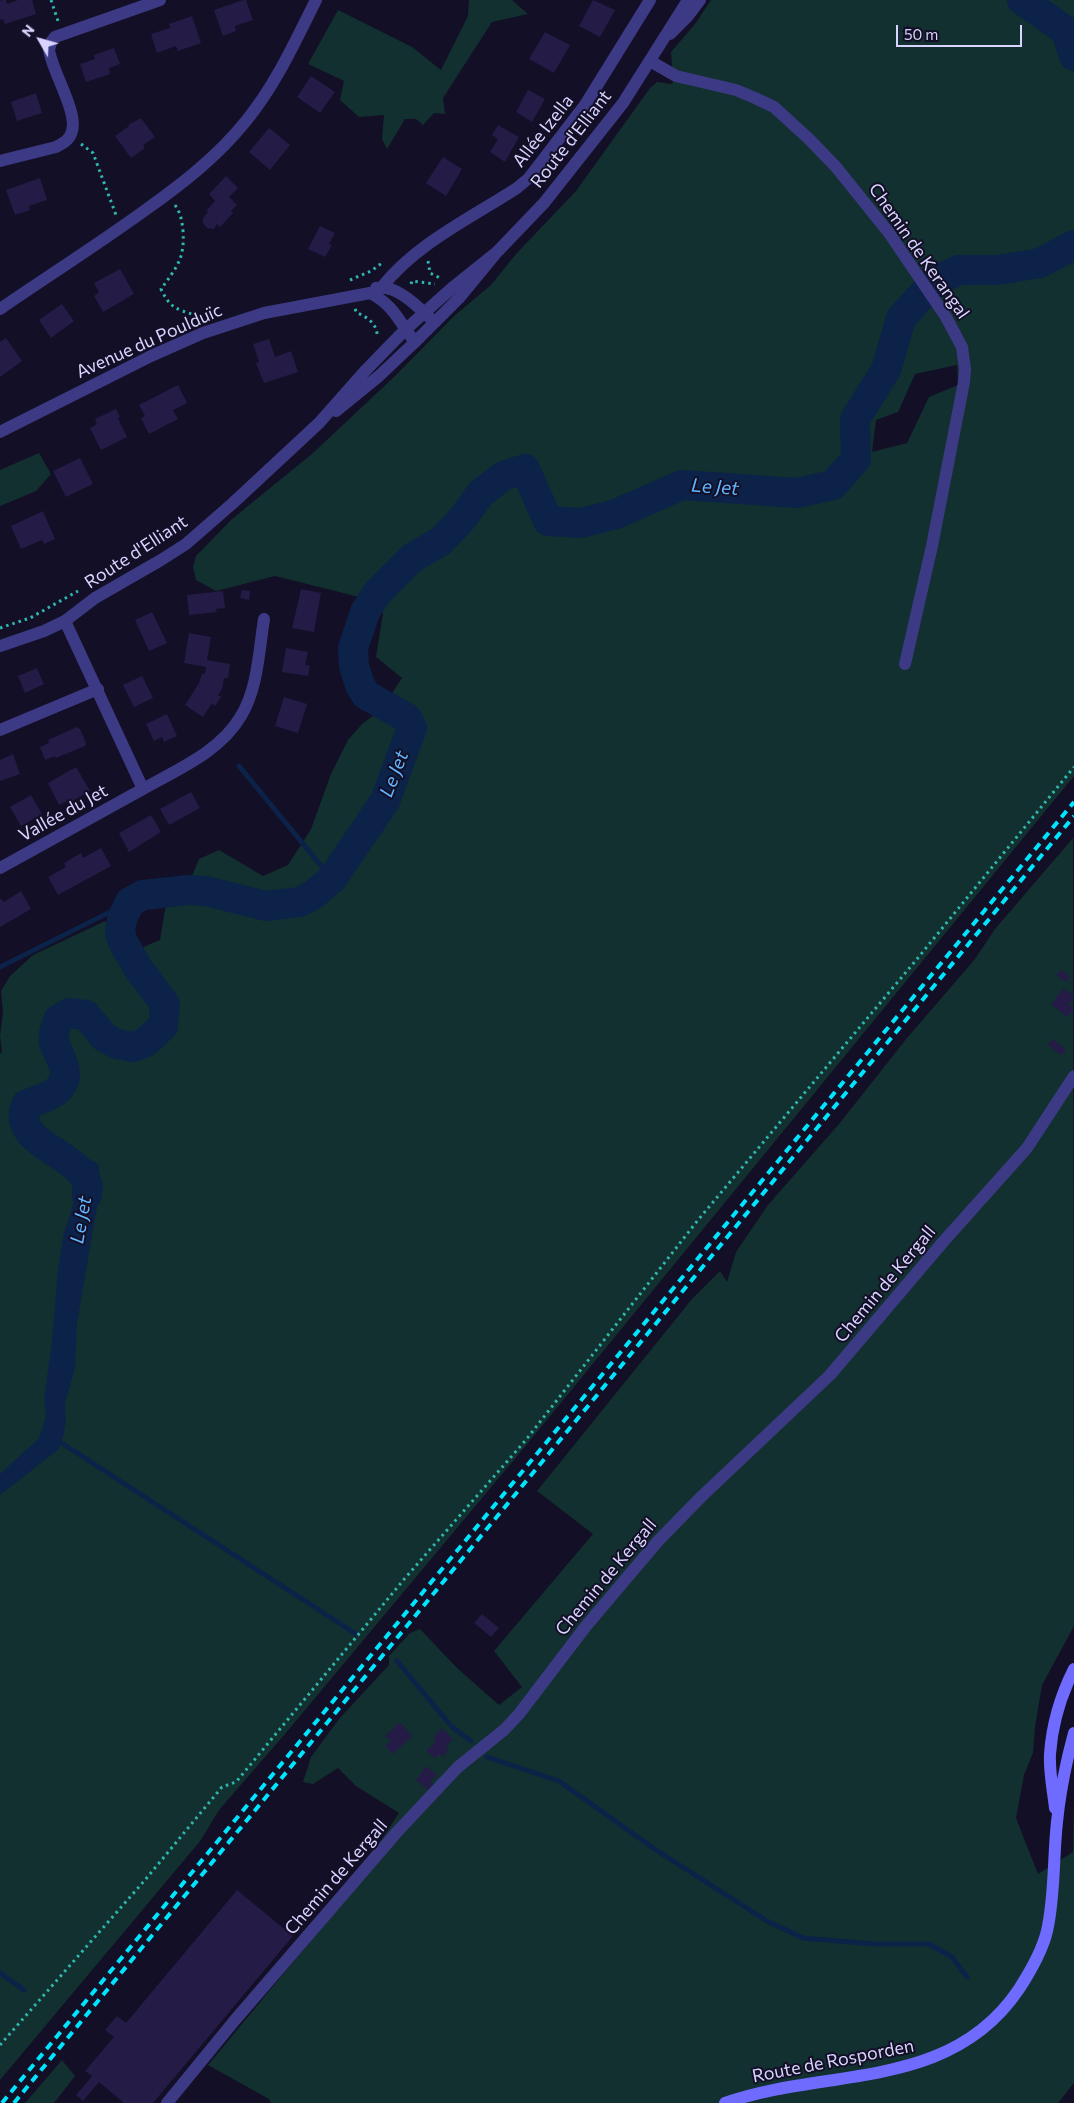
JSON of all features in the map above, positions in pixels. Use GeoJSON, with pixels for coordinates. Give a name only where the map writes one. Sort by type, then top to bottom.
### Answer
{"type":"FeatureCollection","features":[{"type":"Feature","properties":{"kind":"main road","name":"Route de Rosporden"},"geometry":{"type":"LineString","coordinates":[[1057,1823],[1050,1755],[1060,1705],[1074,1669]]}},
{"type":"Feature","properties":{"kind":"main road","name":"Route de Rosporden"},"geometry":{"type":"LineString","coordinates":[[725,2103],[754,2094],[836,2080],[927,2061],[980,2032],[1006,2007],[1026,1978],[1047,1931],[1057,1823],[1074,1733]]}},
{"type":"Feature","properties":{"kind":"street"},"geometry":{"type":"LineString","coordinates":[[0,161],[56,147],[71,135],[73,126],[70,111],[49,50],[53,40],[62,34],[160,0]]}},
{"type":"Feature","properties":{"kind":"street"},"geometry":{"type":"LineString","coordinates":[[0,308],[123,226],[203,167],[245,123],[287,60],[316,0]]}},
{"type":"Feature","properties":{"kind":"street","name":"Allée Izella"},"geometry":{"type":"LineString","coordinates":[[370,293],[382,287],[397,270],[429,243],[517,188],[529,178],[585,105],[650,0]]}},
{"type":"Feature","properties":{"kind":"street","name":"Route d'Elliant"},"geometry":{"type":"LineString","coordinates":[[319,423],[354,398],[415,342],[460,297],[497,252],[535,213],[567,175],[622,103],[688,0]]}},
{"type":"Feature","properties":{"kind":"street","name":"Route d'Elliant"},"geometry":{"type":"LineString","coordinates":[[663,41],[688,16],[700,0]]}},
{"type":"Feature","properties":{"kind":"street","name":"Chemin de Kerangal"},"geometry":{"type":"LineString","coordinates":[[650,61],[676,76],[736,90],[755,98],[774,107],[790,120],[836,167],[890,233],[958,338],[964,356],[965,369],[932,546],[906,664]]}},
{"type":"Feature","properties":{"kind":"street","name":"Route d'Elliant"},"geometry":{"type":"LineString","coordinates":[[0,646],[44,631],[65,621],[96,598],[186,544],[319,423],[365,370],[405,330],[497,252]]}},
{"type":"Feature","properties":{"kind":"street"},"geometry":{"type":"LineString","coordinates":[[382,287],[392,289],[403,296],[434,322]]}},
{"type":"Feature","properties":{"kind":"street"},"geometry":{"type":"LineString","coordinates":[[370,293],[381,298],[393,309],[405,330],[415,342]]}},
{"type":"Feature","properties":{"kind":"street","name":"Avenue du Poulduïc"},"geometry":{"type":"LineString","coordinates":[[0,432],[151,356],[203,333],[264,313],[370,293]]}},
{"type":"Feature","properties":{"kind":"street","name":"Vallée du Jet"},"geometry":{"type":"LineString","coordinates":[[0,868],[203,755],[217,744],[242,715],[253,686],[264,619]]}},
{"type":"Feature","properties":{"kind":"street"},"geometry":{"type":"LineString","coordinates":[[65,621],[143,788]]}},
{"type":"Feature","properties":{"kind":"street"},"geometry":{"type":"LineString","coordinates":[[0,730],[98,689]]}},
{"type":"Feature","properties":{"kind":"street","name":"Chemin de Kergall"},"geometry":{"type":"LineString","coordinates":[[167,2103],[235,2020],[397,1832],[458,1767],[504,1730],[519,1714],[586,1626],[658,1541],[701,1497],[830,1375],[943,1242],[1027,1148],[1074,1076]]}},
{"type":"Feature","properties":{"kind":"path"},"geometry":{"type":"LineString","coordinates":[[51,0],[62,34]]}},
{"type":"Feature","properties":{"kind":"path"},"geometry":{"type":"LineString","coordinates":[[71,135],[93,153],[114,210],[123,226]]}},
{"type":"Feature","properties":{"kind":"path"},"geometry":{"type":"LineString","coordinates":[[181,214],[183,254],[179,264],[161,289],[167,301],[174,308],[195,315]]}},
{"type":"Feature","properties":{"kind":"path"},"geometry":{"type":"LineString","coordinates":[[403,296],[412,282],[432,285],[446,280],[433,276],[428,268],[429,243]]}},
{"type":"Feature","properties":{"kind":"path"},"geometry":{"type":"LineString","coordinates":[[353,295],[357,313],[364,316],[374,326],[378,334],[376,342]]}},
{"type":"Feature","properties":{"kind":"path"},"geometry":{"type":"LineString","coordinates":[[374,326],[393,309]]}},
{"type":"Feature","properties":{"kind":"path"},"geometry":{"type":"LineString","coordinates":[[0,628],[30,618],[86,587]]}},
{"type":"Feature","properties":{"kind":"path"},"geometry":{"type":"LineString","coordinates":[[0,2045],[145,1880],[222,1787],[236,1782],[406,1577],[525,1441],[698,1220],[917,959],[1074,767]]}},
{"type":"Feature","properties":{"kind":"green space"},"geometry":{"type":"Polygon","coordinates":[[[469,0],[512,0],[528,14],[492,22],[443,98],[445,114],[434,113],[423,125],[416,119],[405,119],[387,149],[382,139],[384,115],[359,117],[340,100],[344,81],[308,64],[338,10],[412,47],[441,70],[468,16],[469,0]]]}},
{"type":"Feature","properties":{"kind":"green space"},"geometry":{"type":"Polygon","coordinates":[[[711,0],[1074,0],[1074,776],[528,1443],[285,1734],[219,1810],[201,1840],[0,2080],[0,1054],[2,1051],[0,1036],[3,1013],[1,991],[10,976],[33,955],[105,921],[141,948],[160,940],[166,904],[180,905],[199,859],[219,850],[263,876],[288,865],[311,829],[331,774],[348,740],[362,724],[380,711],[402,678],[376,657],[383,613],[359,597],[275,576],[216,591],[196,580],[193,567],[196,556],[232,519],[313,453],[395,376],[454,316],[491,285],[516,254],[576,191],[650,88],[657,82],[672,84],[679,73],[672,67],[671,52],[695,24],[711,0]],[[957,365],[915,374],[898,412],[876,420],[872,452],[907,443],[929,397],[958,385],[957,365]]]}},
{"type":"Feature","properties":{"kind":"green space"},"geometry":{"type":"Polygon","coordinates":[[[39,453],[51,474],[36,491],[0,506],[0,470],[39,453]]]}},
{"type":"Feature","properties":{"kind":"green space"},"geometry":{"type":"Polygon","coordinates":[[[1073,838],[1074,1626],[1042,1685],[1033,1753],[1024,1775],[1016,1818],[1038,1874],[1073,1852],[1074,1798],[1074,2083],[1058,2103],[271,2103],[269,2099],[208,2065],[332,1915],[399,1813],[356,1786],[338,1768],[313,1784],[303,1782],[311,1757],[339,1719],[389,1665],[389,1656],[410,1633],[420,1629],[457,1668],[499,1705],[522,1687],[494,1651],[593,1534],[537,1491],[692,1299],[720,1271],[727,1282],[736,1252],[768,1205],[839,1124],[907,1038],[975,959],[995,929],[1073,838]]]}},
{"type":"Feature","properties":{"kind":"green space"},"geometry":{"type":"Polygon","coordinates":[[[62,2060],[75,2076],[54,2103],[25,2103],[62,2060]]]}},
{"type":"Feature","properties":{"kind":"water"},"geometry":{"type":"Polygon","coordinates":[[[78,1154],[99,1164],[99,1195],[77,1323],[75,1368],[65,1403],[66,1421],[63,1437],[59,1449],[0,1495],[0,1474],[39,1438],[46,1416],[44,1399],[52,1341],[58,1268],[64,1233],[76,1196],[72,1176],[64,1169],[78,1154]]]}},
{"type":"Feature","properties":{"kind":"building"},"geometry":{"type":"Polygon","coordinates":[[[6,0],[7,4],[18,0],[32,0],[36,14],[5,24],[3,19],[0,20],[0,1],[6,0]]]}},
{"type":"Feature","properties":{"kind":"building"},"geometry":{"type":"Polygon","coordinates":[[[246,0],[253,20],[235,26],[236,31],[223,36],[214,10],[246,0]]]}},
{"type":"Feature","properties":{"kind":"building"},"geometry":{"type":"Polygon","coordinates":[[[593,0],[615,10],[600,37],[579,26],[593,0]]]}},
{"type":"Feature","properties":{"kind":"building"},"geometry":{"type":"Polygon","coordinates":[[[192,16],[201,43],[178,51],[176,46],[157,53],[151,34],[170,28],[169,24],[192,16]]]}},
{"type":"Feature","properties":{"kind":"building"},"geometry":{"type":"Polygon","coordinates":[[[545,32],[570,45],[554,73],[529,59],[545,32]]]}},
{"type":"Feature","properties":{"kind":"building"},"geometry":{"type":"Polygon","coordinates":[[[114,48],[120,64],[109,68],[110,74],[86,82],[80,64],[95,59],[94,55],[114,48]]]}},
{"type":"Feature","properties":{"kind":"building"},"geometry":{"type":"Polygon","coordinates":[[[311,76],[335,92],[320,113],[297,97],[311,76]]]}},
{"type":"Feature","properties":{"kind":"building"},"geometry":{"type":"Polygon","coordinates":[[[528,90],[545,99],[532,122],[516,112],[528,90]]]}},
{"type":"Feature","properties":{"kind":"building"},"geometry":{"type":"Polygon","coordinates":[[[36,93],[42,113],[17,121],[11,102],[36,93]]]}},
{"type":"Feature","properties":{"kind":"building"},"geometry":{"type":"Polygon","coordinates":[[[141,118],[155,137],[143,145],[145,148],[131,158],[115,136],[128,125],[141,118]]]}},
{"type":"Feature","properties":{"kind":"building"},"geometry":{"type":"Polygon","coordinates":[[[498,125],[519,137],[505,162],[490,152],[498,139],[492,135],[498,125]]]}},
{"type":"Feature","properties":{"kind":"building"},"geometry":{"type":"Polygon","coordinates":[[[269,128],[290,145],[270,170],[249,152],[269,128]]]}},
{"type":"Feature","properties":{"kind":"building"},"geometry":{"type":"Polygon","coordinates":[[[443,157],[462,169],[446,196],[426,183],[443,157]]]}},
{"type":"Feature","properties":{"kind":"building"},"geometry":{"type":"Polygon","coordinates":[[[226,176],[238,188],[229,197],[237,205],[231,211],[233,213],[220,227],[217,224],[214,229],[207,228],[203,223],[203,218],[208,212],[206,211],[215,201],[209,194],[226,176]]]}},
{"type":"Feature","properties":{"kind":"building"},"geometry":{"type":"Polygon","coordinates":[[[40,178],[47,200],[29,206],[30,210],[15,215],[6,190],[40,178]]]}},
{"type":"Feature","properties":{"kind":"building"},"geometry":{"type":"Polygon","coordinates":[[[320,226],[335,233],[329,244],[332,245],[325,257],[308,249],[320,226]]]}},
{"type":"Feature","properties":{"kind":"building"},"geometry":{"type":"Polygon","coordinates":[[[120,269],[134,294],[103,312],[94,296],[99,292],[94,283],[120,269]]]}},
{"type":"Feature","properties":{"kind":"building"},"geometry":{"type":"Polygon","coordinates":[[[62,304],[74,321],[51,338],[39,320],[62,304]]]}},
{"type":"Feature","properties":{"kind":"building"},"geometry":{"type":"Polygon","coordinates":[[[6,338],[22,361],[0,377],[0,342],[6,338]]]}},
{"type":"Feature","properties":{"kind":"building"},"geometry":{"type":"Polygon","coordinates":[[[269,339],[275,357],[291,351],[298,372],[264,383],[256,363],[259,362],[253,344],[269,339]]]}},
{"type":"Feature","properties":{"kind":"building"},"geometry":{"type":"Polygon","coordinates":[[[178,385],[187,403],[173,410],[178,419],[149,434],[141,418],[145,416],[139,405],[178,385]]]}},
{"type":"Feature","properties":{"kind":"building"},"geometry":{"type":"Polygon","coordinates":[[[116,409],[127,437],[101,450],[90,428],[97,424],[95,419],[116,409]]]}},
{"type":"Feature","properties":{"kind":"building"},"geometry":{"type":"Polygon","coordinates":[[[80,458],[93,484],[66,497],[53,471],[80,458]]]}},
{"type":"Feature","properties":{"kind":"building"},"geometry":{"type":"Polygon","coordinates":[[[43,511],[55,539],[44,544],[42,540],[21,549],[11,526],[43,511]]]}},
{"type":"Feature","properties":{"kind":"building"},"geometry":{"type":"Polygon","coordinates":[[[301,589],[321,593],[314,632],[292,628],[301,589]]]}},
{"type":"Feature","properties":{"kind":"building"},"geometry":{"type":"Polygon","coordinates":[[[242,590],[250,591],[249,600],[240,598],[242,590]]]}},
{"type":"Feature","properties":{"kind":"building"},"geometry":{"type":"Polygon","coordinates":[[[223,591],[225,608],[216,609],[217,612],[189,615],[187,595],[223,591]]]}},
{"type":"Feature","properties":{"kind":"building"},"geometry":{"type":"Polygon","coordinates":[[[152,612],[167,643],[149,651],[135,620],[152,612]]]}},
{"type":"Feature","properties":{"kind":"building"},"geometry":{"type":"Polygon","coordinates":[[[189,633],[211,637],[207,660],[230,664],[228,678],[224,678],[222,689],[218,695],[221,697],[215,706],[212,703],[203,717],[185,705],[199,683],[202,674],[205,674],[206,667],[184,663],[189,633]]]}},
{"type":"Feature","properties":{"kind":"building"},"geometry":{"type":"Polygon","coordinates":[[[286,648],[308,652],[305,665],[310,666],[308,676],[282,672],[286,648]]]}},
{"type":"Feature","properties":{"kind":"building"},"geometry":{"type":"Polygon","coordinates":[[[37,668],[44,684],[25,693],[18,676],[37,668]]]}},
{"type":"Feature","properties":{"kind":"building"},"geometry":{"type":"Polygon","coordinates":[[[142,676],[153,698],[134,707],[123,685],[142,676]]]}},
{"type":"Feature","properties":{"kind":"building"},"geometry":{"type":"Polygon","coordinates":[[[284,697],[307,704],[298,733],[275,726],[284,697]]]}},
{"type":"Feature","properties":{"kind":"building"},"geometry":{"type":"Polygon","coordinates":[[[167,714],[177,736],[164,742],[162,737],[154,741],[146,724],[167,714]]]}},
{"type":"Feature","properties":{"kind":"building"},"geometry":{"type":"Polygon","coordinates":[[[77,727],[80,729],[86,743],[85,746],[56,758],[55,756],[45,760],[40,747],[49,743],[48,740],[77,727]]]}},
{"type":"Feature","properties":{"kind":"building"},"geometry":{"type":"Polygon","coordinates":[[[13,754],[20,774],[0,781],[0,760],[13,754]]]}},
{"type":"Feature","properties":{"kind":"building"},"geometry":{"type":"Polygon","coordinates":[[[76,767],[90,791],[69,803],[66,797],[67,801],[59,805],[48,783],[76,767]]]}},
{"type":"Feature","properties":{"kind":"building"},"geometry":{"type":"Polygon","coordinates":[[[191,792],[200,808],[169,825],[160,809],[191,792]]]}},
{"type":"Feature","properties":{"kind":"building"},"geometry":{"type":"Polygon","coordinates":[[[31,795],[42,814],[21,826],[10,807],[31,795]]]}},
{"type":"Feature","properties":{"kind":"building"},"geometry":{"type":"Polygon","coordinates":[[[151,815],[161,832],[129,852],[119,833],[151,815]]]}},
{"type":"Feature","properties":{"kind":"building"},"geometry":{"type":"Polygon","coordinates":[[[101,848],[111,866],[58,895],[48,877],[66,867],[64,863],[81,853],[83,858],[101,848]]]}},
{"type":"Feature","properties":{"kind":"building"},"geometry":{"type":"Polygon","coordinates":[[[21,891],[31,909],[0,927],[0,898],[4,902],[21,891]]]}},
{"type":"Feature","properties":{"kind":"building"},"geometry":{"type":"Polygon","coordinates":[[[1061,970],[1070,977],[1066,982],[1056,975],[1061,970]]]}},
{"type":"Feature","properties":{"kind":"building"},"geometry":{"type":"Polygon","coordinates":[[[1064,988],[1074,996],[1069,1004],[1074,1009],[1067,1017],[1051,1004],[1064,988]]]}},
{"type":"Feature","properties":{"kind":"building"},"geometry":{"type":"Polygon","coordinates":[[[1053,1039],[1066,1050],[1061,1055],[1048,1045],[1053,1039]]]}},
{"type":"Feature","properties":{"kind":"building"},"geometry":{"type":"Polygon","coordinates":[[[482,1614],[499,1628],[491,1637],[474,1623],[482,1614]]]}},
{"type":"Feature","properties":{"kind":"building"},"geometry":{"type":"Polygon","coordinates":[[[400,1722],[412,1736],[393,1754],[385,1746],[391,1741],[385,1736],[400,1722]]]}},
{"type":"Feature","properties":{"kind":"building"},"geometry":{"type":"Polygon","coordinates":[[[442,1728],[453,1739],[446,1747],[449,1750],[443,1757],[439,1754],[435,1758],[426,1751],[436,1741],[433,1737],[442,1728]]]}},
{"type":"Feature","properties":{"kind":"building"},"geometry":{"type":"Polygon","coordinates":[[[426,1766],[437,1775],[430,1782],[433,1784],[428,1790],[416,1780],[426,1766]]]}},
{"type":"Feature","properties":{"kind":"building"},"geometry":{"type":"Polygon","coordinates":[[[237,1890],[293,1936],[153,2103],[124,2103],[99,2082],[83,2101],[76,2095],[92,2076],[85,2071],[114,2037],[105,2030],[117,2016],[126,2023],[237,1890]]]}},
{"type":"Feature","properties":{"kind":"waterway","name":"Le Jet"},"geometry":{"type":"LineString","coordinates":[[1022,0],[1066,31],[1074,56]]}},
{"type":"Feature","properties":{"kind":"waterway","name":"Le Jet"},"geometry":{"type":"LineString","coordinates":[[87,1195],[86,1181],[79,1170],[40,1142],[30,1132],[24,1120],[26,1105],[55,1092],[64,1081],[64,1068],[54,1043],[54,1032],[58,1020],[69,1013],[86,1015],[104,1037],[117,1044],[133,1047],[146,1042],[163,1026],[165,1004],[138,968],[123,942],[120,932],[122,919],[130,902],[143,895],[188,890],[206,891],[266,906],[300,902],[314,894],[332,879],[385,801],[412,728],[407,718],[366,695],[360,685],[354,666],[353,648],[365,612],[377,593],[412,558],[441,541],[462,519],[481,493],[503,476],[525,469],[548,521],[581,523],[616,514],[682,485],[797,493],[833,485],[856,459],[855,419],[886,370],[901,318],[935,281],[959,270],[998,270],[1040,263],[1074,245]]}},
{"type":"Feature","properties":{"kind":"waterway"},"geometry":{"type":"LineString","coordinates":[[239,766],[332,879]]}},
{"type":"Feature","properties":{"kind":"waterway"},"geometry":{"type":"LineString","coordinates":[[0,967],[130,902]]}},
{"type":"Feature","properties":{"kind":"waterway"},"geometry":{"type":"LineString","coordinates":[[57,1440],[356,1634]]}},
{"type":"Feature","properties":{"kind":"waterway"},"geometry":{"type":"LineString","coordinates":[[397,1661],[452,1727],[471,1741]]}},
{"type":"Feature","properties":{"kind":"waterway"},"geometry":{"type":"LineString","coordinates":[[487,1757],[559,1781],[656,1850],[767,1921],[803,1938],[874,1944],[929,1944],[952,1957],[967,1977]]}},
{"type":"Feature","properties":{"kind":"waterway"},"geometry":{"type":"LineString","coordinates":[[0,1973],[24,1990]]}},
{"type":"Feature","properties":{"kind":"railway"},"geometry":{"type":"LineString","coordinates":[[2,2103],[1074,802]]}},
{"type":"Feature","properties":{"kind":"railway"},"geometry":{"type":"LineString","coordinates":[[14,2103],[1074,816]]}}]}
